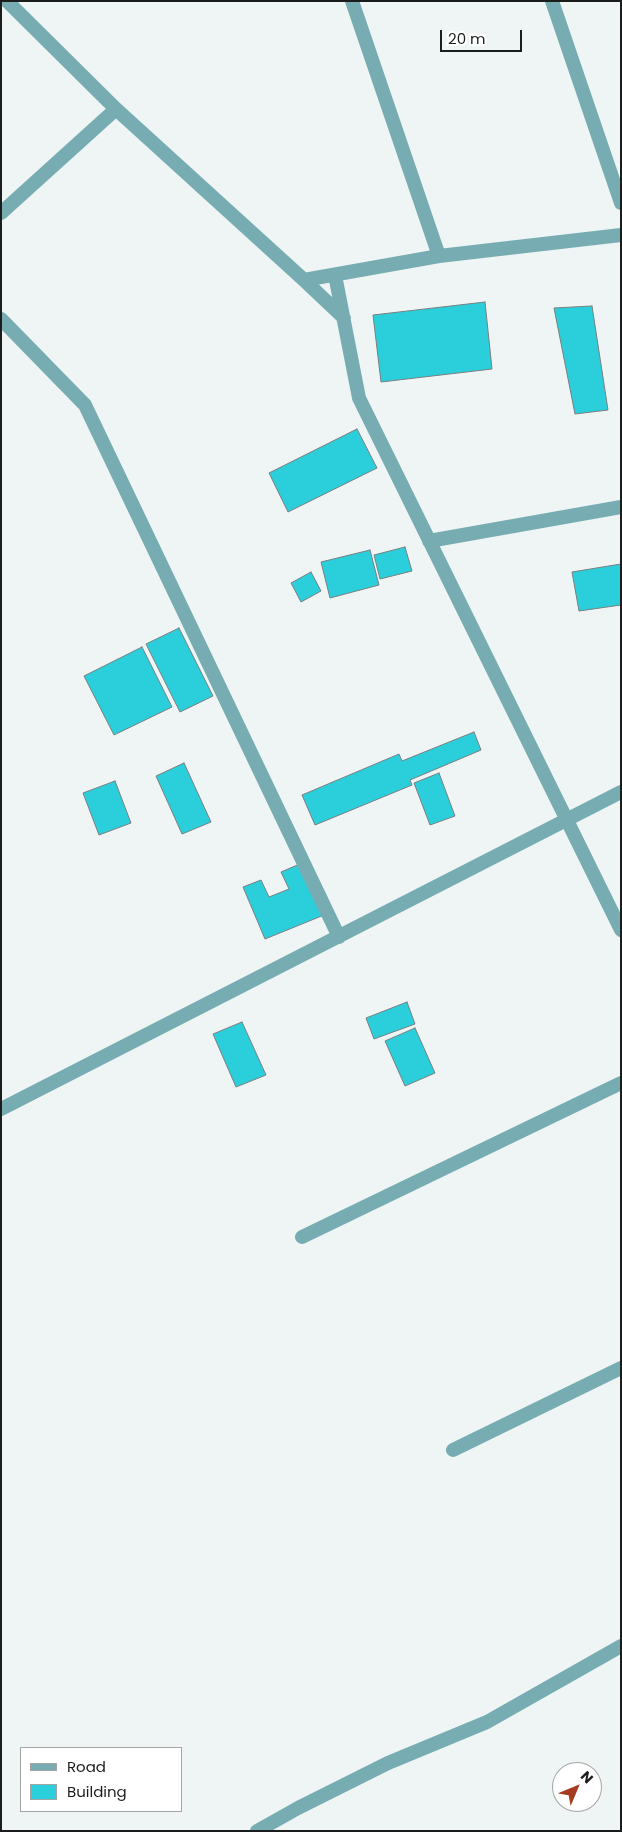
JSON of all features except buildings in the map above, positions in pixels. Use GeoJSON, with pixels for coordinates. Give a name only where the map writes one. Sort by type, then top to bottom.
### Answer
{"type":"FeatureCollection","features":[{"type":"Feature","properties":{"kind":"street"},"geometry":{"type":"LineString","coordinates":[[7,1],[116,109],[344,318]]}},
{"type":"Feature","properties":{"kind":"street"},"geometry":{"type":"LineString","coordinates":[[352,1],[439,256]]}},
{"type":"Feature","properties":{"kind":"street"},"geometry":{"type":"LineString","coordinates":[[552,1],[621,203]]}},
{"type":"Feature","properties":{"kind":"street"},"geometry":{"type":"LineString","coordinates":[[1,213],[116,109]]}},
{"type":"Feature","properties":{"kind":"street"},"geometry":{"type":"LineString","coordinates":[[304,280],[439,256],[621,235]]}},
{"type":"Feature","properties":{"kind":"street"},"geometry":{"type":"LineString","coordinates":[[336,275],[359,398],[621,930]]}},
{"type":"Feature","properties":{"kind":"street"},"geometry":{"type":"LineString","coordinates":[[1,319],[85,405],[338,937]]}},
{"type":"Feature","properties":{"kind":"street"},"geometry":{"type":"LineString","coordinates":[[429,541],[621,507]]}},
{"type":"Feature","properties":{"kind":"street"},"geometry":{"type":"LineString","coordinates":[[1,1110],[621,792]]}},
{"type":"Feature","properties":{"kind":"street"},"geometry":{"type":"LineString","coordinates":[[302,1238],[621,1083]]}},
{"type":"Feature","properties":{"kind":"street"},"geometry":{"type":"LineString","coordinates":[[453,1450],[621,1368]]}},
{"type":"Feature","properties":{"kind":"street"},"geometry":{"type":"LineString","coordinates":[[257,1831],[298,1808],[388,1763],[487,1722],[621,1646]]}}]}
